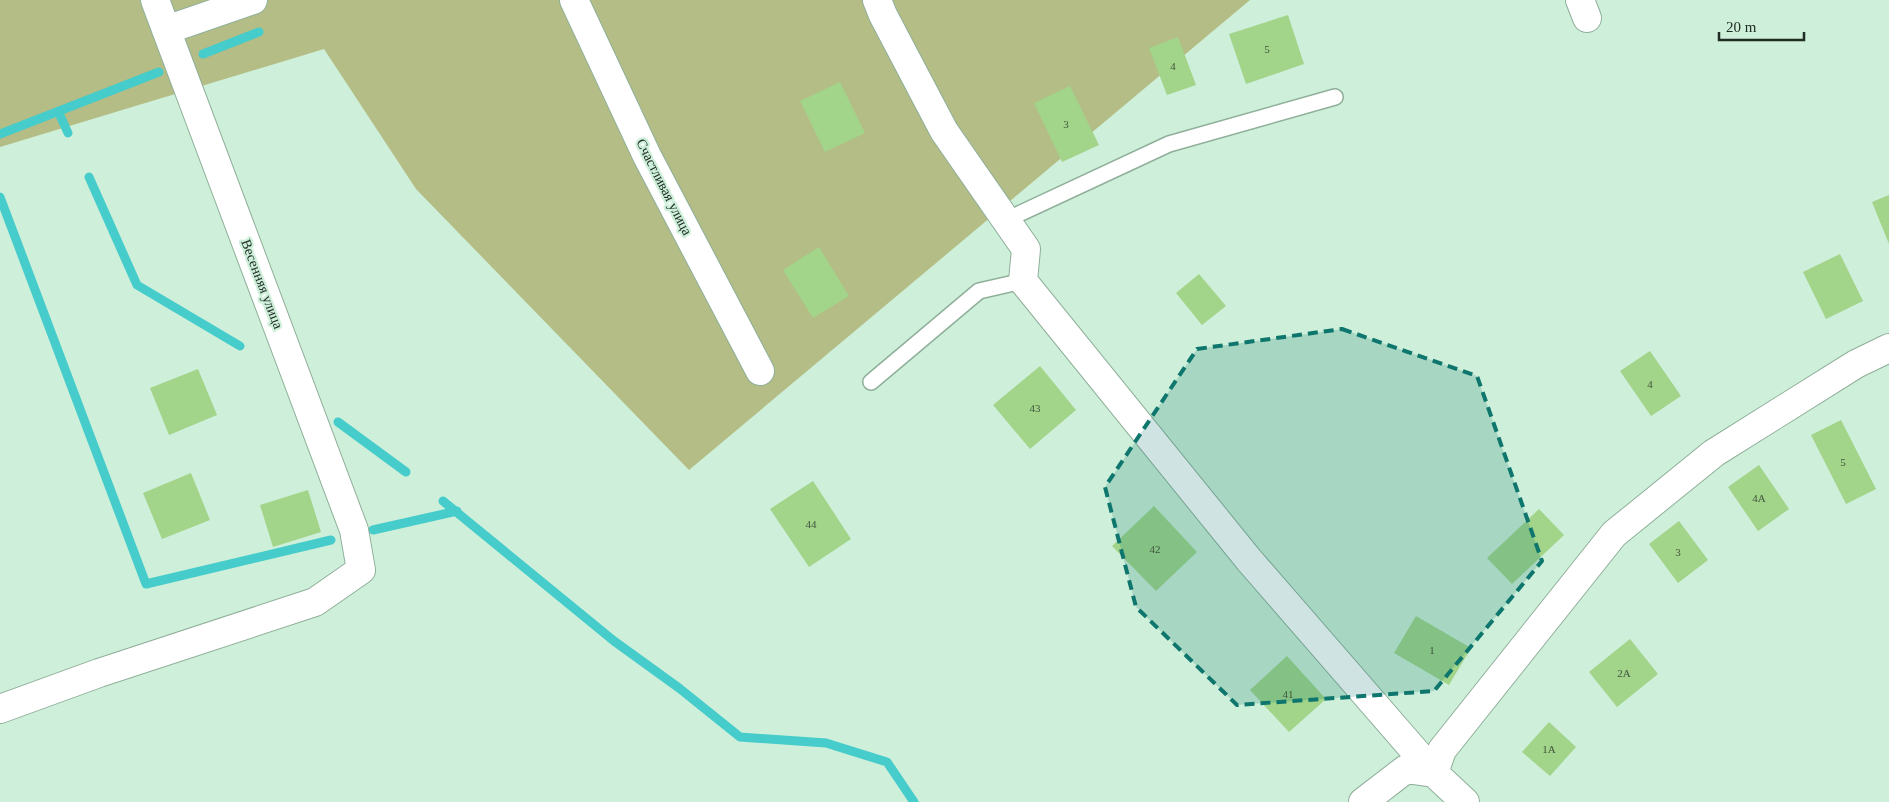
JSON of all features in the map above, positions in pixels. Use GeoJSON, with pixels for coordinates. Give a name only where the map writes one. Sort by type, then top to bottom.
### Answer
{"type":"FeatureCollection","features":[{"type":"Feature","properties":{"kind":"street","name":"Весенняя улица"},"geometry":{"type":"LineString","coordinates":[[0,709],[99,673],[315,602],[361,570],[354,530],[155,0]]}},
{"type":"Feature","properties":{"kind":"street"},"geometry":{"type":"LineString","coordinates":[[166,30],[253,0]]}},
{"type":"Feature","properties":{"kind":"street","name":"Счастливая улица"},"geometry":{"type":"LineString","coordinates":[[574,0],[647,156],[760,371]]}},
{"type":"Feature","properties":{"kind":"street"},"geometry":{"type":"LineString","coordinates":[[878,0],[883,15],[944,131],[1006,220]]}},
{"type":"Feature","properties":{"kind":"street"},"geometry":{"type":"LineString","coordinates":[[1023,281],[1249,560],[1434,773],[1465,802]]}},
{"type":"Feature","properties":{"kind":"street"},"geometry":{"type":"LineString","coordinates":[[1434,773],[1442,750],[1614,534],[1714,453],[1856,364],[1889,348]]}},
{"type":"Feature","properties":{"kind":"street"},"geometry":{"type":"LineString","coordinates":[[1363,802],[1406,769],[1434,773]]}},
{"type":"Feature","properties":{"kind":"lane"},"geometry":{"type":"LineString","coordinates":[[871,382],[979,291],[1023,281],[1026,249],[1006,220],[1169,144],[1335,97]]}},
{"type":"Feature","properties":{"kind":"highlighted area"},"geometry":{"type":"Polygon","coordinates":[[[1342,329],[1477,376],[1542,561],[1434,691],[1237,705],[1136,607],[1105,487],[1197,349],[1342,329]]]}},
{"type":"Feature","properties":{"kind":"green space"},"geometry":{"type":"Polygon","coordinates":[[[0,0],[1250,0],[689,470],[416,189],[324,49],[0,147],[0,0]]]}},
{"type":"Feature","properties":{"kind":"building"},"geometry":{"type":"Polygon","coordinates":[[[1288,15],[1304,64],[1246,84],[1229,34],[1288,15]]]}},
{"type":"Feature","properties":{"kind":"building"},"geometry":{"type":"Polygon","coordinates":[[[1178,37],[1196,85],[1167,95],[1149,48],[1178,37]]]}},
{"type":"Feature","properties":{"kind":"building"},"geometry":{"type":"Polygon","coordinates":[[[840,82],[865,133],[825,152],[800,101],[840,82]]]}},
{"type":"Feature","properties":{"kind":"building"},"geometry":{"type":"Polygon","coordinates":[[[1070,86],[1099,145],[1062,162],[1034,103],[1070,86]]]}},
{"type":"Feature","properties":{"kind":"building"},"geometry":{"type":"Polygon","coordinates":[[[1889,195],[1889,244],[1872,202],[1889,195]]]}},
{"type":"Feature","properties":{"kind":"building"},"geometry":{"type":"Polygon","coordinates":[[[819,247],[849,296],[813,318],[783,270],[819,247]]]}},
{"type":"Feature","properties":{"kind":"building"},"geometry":{"type":"Polygon","coordinates":[[[1840,254],[1863,301],[1826,319],[1803,272],[1840,254]]]}},
{"type":"Feature","properties":{"kind":"building"},"geometry":{"type":"Polygon","coordinates":[[[1199,274],[1226,306],[1202,325],[1176,293],[1199,274]]]}},
{"type":"Feature","properties":{"kind":"building"},"geometry":{"type":"Polygon","coordinates":[[[1650,351],[1681,396],[1651,416],[1620,371],[1650,351]]]}},
{"type":"Feature","properties":{"kind":"building"},"geometry":{"type":"Polygon","coordinates":[[[1040,366],[1076,410],[1030,449],[993,405],[1040,366]]]}},
{"type":"Feature","properties":{"kind":"building"},"geometry":{"type":"Polygon","coordinates":[[[198,369],[217,415],[169,435],[150,388],[198,369]]]}},
{"type":"Feature","properties":{"kind":"building"},"geometry":{"type":"Polygon","coordinates":[[[1841,420],[1876,489],[1846,504],[1811,435],[1841,420]]]}},
{"type":"Feature","properties":{"kind":"building"},"geometry":{"type":"Polygon","coordinates":[[[1759,465],[1789,509],[1758,531],[1728,487],[1759,465]]]}},
{"type":"Feature","properties":{"kind":"building"},"geometry":{"type":"Polygon","coordinates":[[[191,473],[210,520],[162,539],[143,493],[191,473]]]}},
{"type":"Feature","properties":{"kind":"building"},"geometry":{"type":"Polygon","coordinates":[[[813,481],[851,539],[809,567],[770,509],[813,481]]]}},
{"type":"Feature","properties":{"kind":"building"},"geometry":{"type":"Polygon","coordinates":[[[308,490],[321,532],[273,547],[260,505],[308,490]]]}},
{"type":"Feature","properties":{"kind":"building"},"geometry":{"type":"Polygon","coordinates":[[[1154,506],[1197,552],[1156,591],[1112,546],[1154,506]]]}},
{"type":"Feature","properties":{"kind":"building"},"geometry":{"type":"Polygon","coordinates":[[[1539,509],[1564,535],[1512,584],[1487,558],[1539,509]]]}},
{"type":"Feature","properties":{"kind":"building"},"geometry":{"type":"Polygon","coordinates":[[[1679,521],[1708,560],[1678,583],[1649,544],[1679,521]]]}},
{"type":"Feature","properties":{"kind":"building"},"geometry":{"type":"Polygon","coordinates":[[[1416,616],[1471,648],[1449,685],[1394,653],[1416,616]]]}},
{"type":"Feature","properties":{"kind":"building"},"geometry":{"type":"Polygon","coordinates":[[[1630,639],[1658,674],[1617,707],[1589,672],[1630,639]]]}},
{"type":"Feature","properties":{"kind":"building"},"geometry":{"type":"Polygon","coordinates":[[[1287,656],[1326,699],[1289,732],[1250,690],[1287,656]]]}},
{"type":"Feature","properties":{"kind":"building"},"geometry":{"type":"Polygon","coordinates":[[[1549,722],[1576,747],[1550,776],[1522,752],[1549,722]]]}},
{"type":"Feature","properties":{"kind":"waterway"},"geometry":{"type":"LineString","coordinates":[[203,54],[259,32]]}},
{"type":"Feature","properties":{"kind":"waterway"},"geometry":{"type":"LineString","coordinates":[[0,134],[159,72]]}},
{"type":"Feature","properties":{"kind":"waterway"},"geometry":{"type":"LineString","coordinates":[[58,111],[68,133]]}},
{"type":"Feature","properties":{"kind":"waterway"},"geometry":{"type":"LineString","coordinates":[[89,177],[137,285],[240,346]]}},
{"type":"Feature","properties":{"kind":"waterway"},"geometry":{"type":"LineString","coordinates":[[0,197],[146,584],[331,540]]}},
{"type":"Feature","properties":{"kind":"waterway"},"geometry":{"type":"LineString","coordinates":[[338,422],[406,472]]}},
{"type":"Feature","properties":{"kind":"waterway"},"geometry":{"type":"LineString","coordinates":[[443,501],[614,641],[679,688],[740,737],[826,743],[887,762],[914,802]]}},
{"type":"Feature","properties":{"kind":"waterway"},"geometry":{"type":"LineString","coordinates":[[373,530],[457,511]]}}]}
